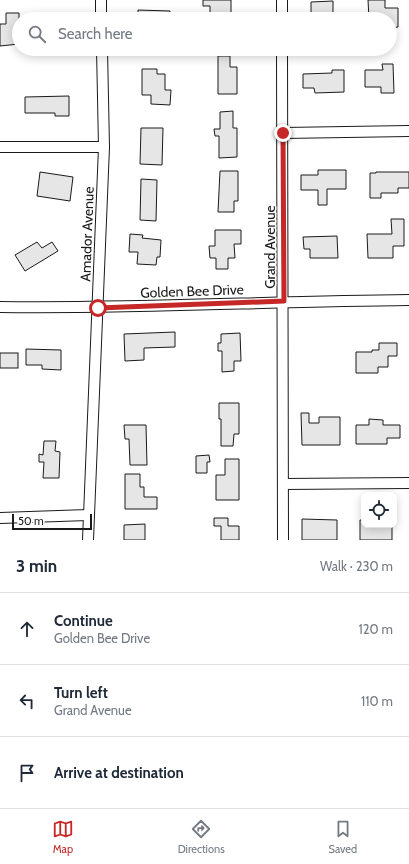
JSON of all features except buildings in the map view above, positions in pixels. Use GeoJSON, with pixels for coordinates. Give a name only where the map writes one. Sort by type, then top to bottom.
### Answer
{"type":"FeatureCollection","features":[{"type":"Feature","properties":{"kind":"street"},"geometry":{"type":"LineString","coordinates":[[101,0],[101,12]]}},
{"type":"Feature","properties":{"kind":"street"},"geometry":{"type":"LineString","coordinates":[[282,0],[282,12]]}},
{"type":"Feature","properties":{"kind":"street","name":"Amador Avenue"},"geometry":{"type":"LineString","coordinates":[[88,540],[104,147],[102,56]]}},
{"type":"Feature","properties":{"kind":"street","name":"Grand Avenue"},"geometry":{"type":"LineString","coordinates":[[282,56],[284,301],[283,540]]}},
{"type":"Feature","properties":{"kind":"street"},"geometry":{"type":"LineString","coordinates":[[283,133],[409,131]]}},
{"type":"Feature","properties":{"kind":"street"},"geometry":{"type":"LineString","coordinates":[[0,147],[104,147]]}},
{"type":"Feature","properties":{"kind":"street","name":"Golden Bee Drive"},"geometry":{"type":"LineString","coordinates":[[0,307],[98,308],[284,301],[409,300]]}},
{"type":"Feature","properties":{"kind":"street"},"geometry":{"type":"LineString","coordinates":[[283,484],[409,483]]}},
{"type":"Feature","properties":{"kind":"street"},"geometry":{"type":"LineString","coordinates":[[0,518],[88,515]]}},
{"type":"Feature","properties":{"kind":"route"},"geometry":{"type":"LineString","coordinates":[[98,308],[284,301],[283,133]]}}]}
